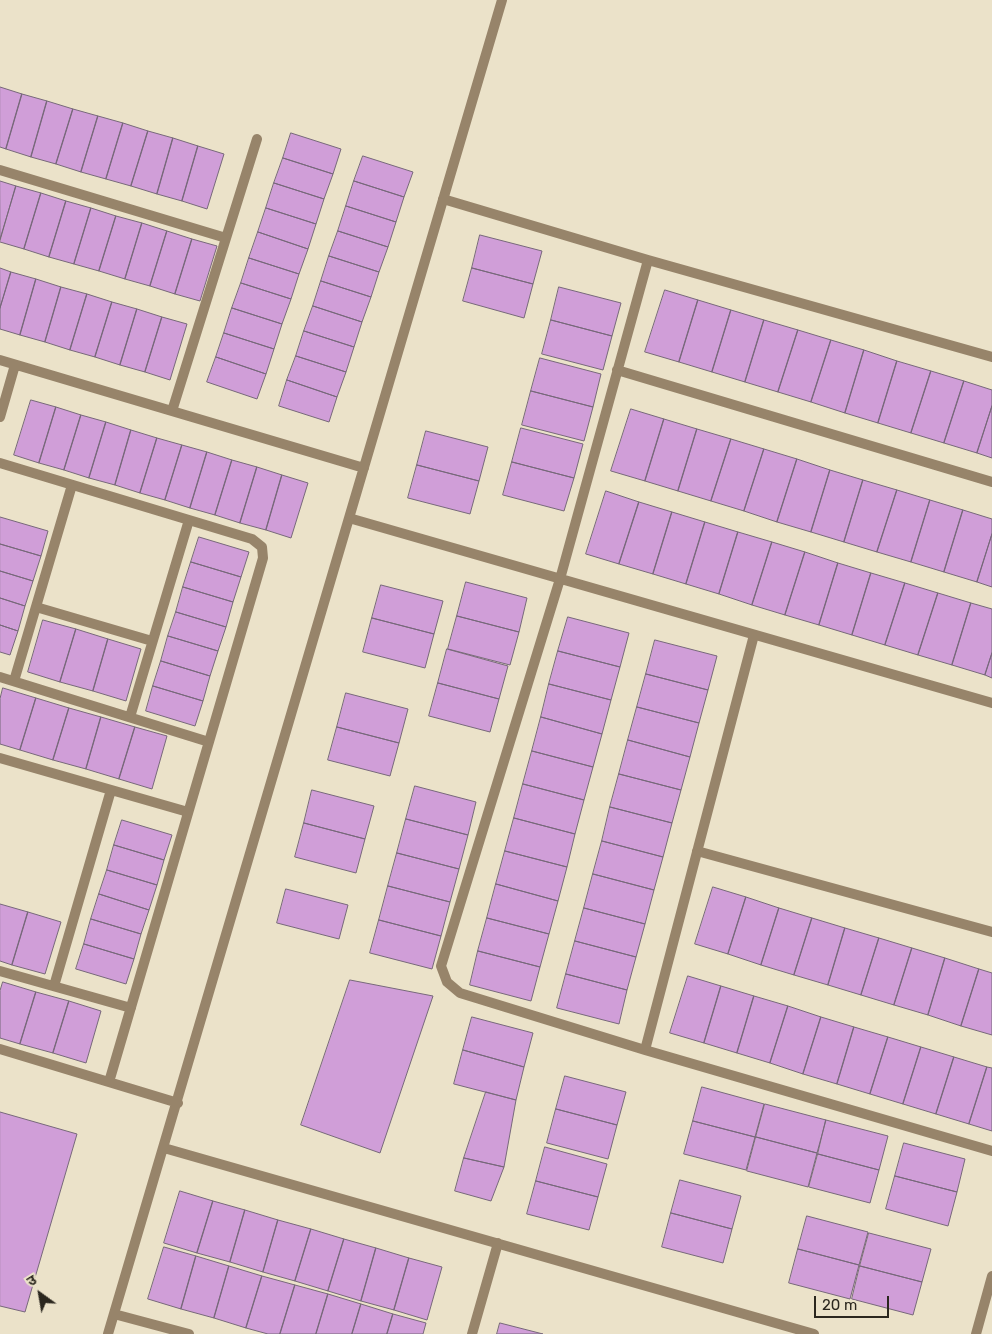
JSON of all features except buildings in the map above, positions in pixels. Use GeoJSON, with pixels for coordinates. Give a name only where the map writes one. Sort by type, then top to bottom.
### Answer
{"type":"FeatureCollection","features":[{"type":"Feature","properties":{"kind":"street"},"geometry":{"type":"LineString","coordinates":[[108,1334],[178,1103],[502,0]]}},
{"type":"Feature","properties":{"kind":"street"},"geometry":{"type":"LineString","coordinates":[[172,411],[257,139]]}},
{"type":"Feature","properties":{"kind":"street"},"geometry":{"type":"LineString","coordinates":[[0,170],[226,238]]}},
{"type":"Feature","properties":{"kind":"street"},"geometry":{"type":"LineString","coordinates":[[443,199],[648,260],[992,357]]}},
{"type":"Feature","properties":{"kind":"street"},"geometry":{"type":"LineString","coordinates":[[648,260],[560,579],[441,966],[447,982],[460,993],[645,1050],[992,1151]]}},
{"type":"Feature","properties":{"kind":"street"},"geometry":{"type":"LineString","coordinates":[[0,360],[364,468]]}},
{"type":"Feature","properties":{"kind":"street"},"geometry":{"type":"LineString","coordinates":[[0,417],[15,365]]}},
{"type":"Feature","properties":{"kind":"street"},"geometry":{"type":"LineString","coordinates":[[618,370],[992,482]]}},
{"type":"Feature","properties":{"kind":"street"},"geometry":{"type":"LineString","coordinates":[[0,464],[252,539],[262,547],[263,558],[109,1082]]}},
{"type":"Feature","properties":{"kind":"street"},"geometry":{"type":"LineString","coordinates":[[14,681],[72,485]]}},
{"type":"Feature","properties":{"kind":"street"},"geometry":{"type":"LineString","coordinates":[[349,518],[992,704]]}},
{"type":"Feature","properties":{"kind":"street"},"geometry":{"type":"LineString","coordinates":[[130,717],[189,520]]}},
{"type":"Feature","properties":{"kind":"street"},"geometry":{"type":"LineString","coordinates":[[36,607],[152,641]]}},
{"type":"Feature","properties":{"kind":"street"},"geometry":{"type":"LineString","coordinates":[[645,1050],[754,635]]}},
{"type":"Feature","properties":{"kind":"street"},"geometry":{"type":"LineString","coordinates":[[0,677],[209,742]]}},
{"type":"Feature","properties":{"kind":"street"},"geometry":{"type":"LineString","coordinates":[[0,758],[188,812]]}},
{"type":"Feature","properties":{"kind":"street"},"geometry":{"type":"LineString","coordinates":[[54,986],[111,790]]}},
{"type":"Feature","properties":{"kind":"street"},"geometry":{"type":"LineString","coordinates":[[697,851],[992,932]]}},
{"type":"Feature","properties":{"kind":"street"},"geometry":{"type":"LineString","coordinates":[[0,971],[131,1008]]}},
{"type":"Feature","properties":{"kind":"street"},"geometry":{"type":"LineString","coordinates":[[0,1049],[178,1103]]}},
{"type":"Feature","properties":{"kind":"street"},"geometry":{"type":"LineString","coordinates":[[164,1148],[814,1334]]}},
{"type":"Feature","properties":{"kind":"street"},"geometry":{"type":"LineString","coordinates":[[472,1334],[498,1243]]}},
{"type":"Feature","properties":{"kind":"street"},"geometry":{"type":"LineString","coordinates":[[976,1334],[992,1276]]}},
{"type":"Feature","properties":{"kind":"street"},"geometry":{"type":"LineString","coordinates":[[114,1314],[189,1334]]}}]}
